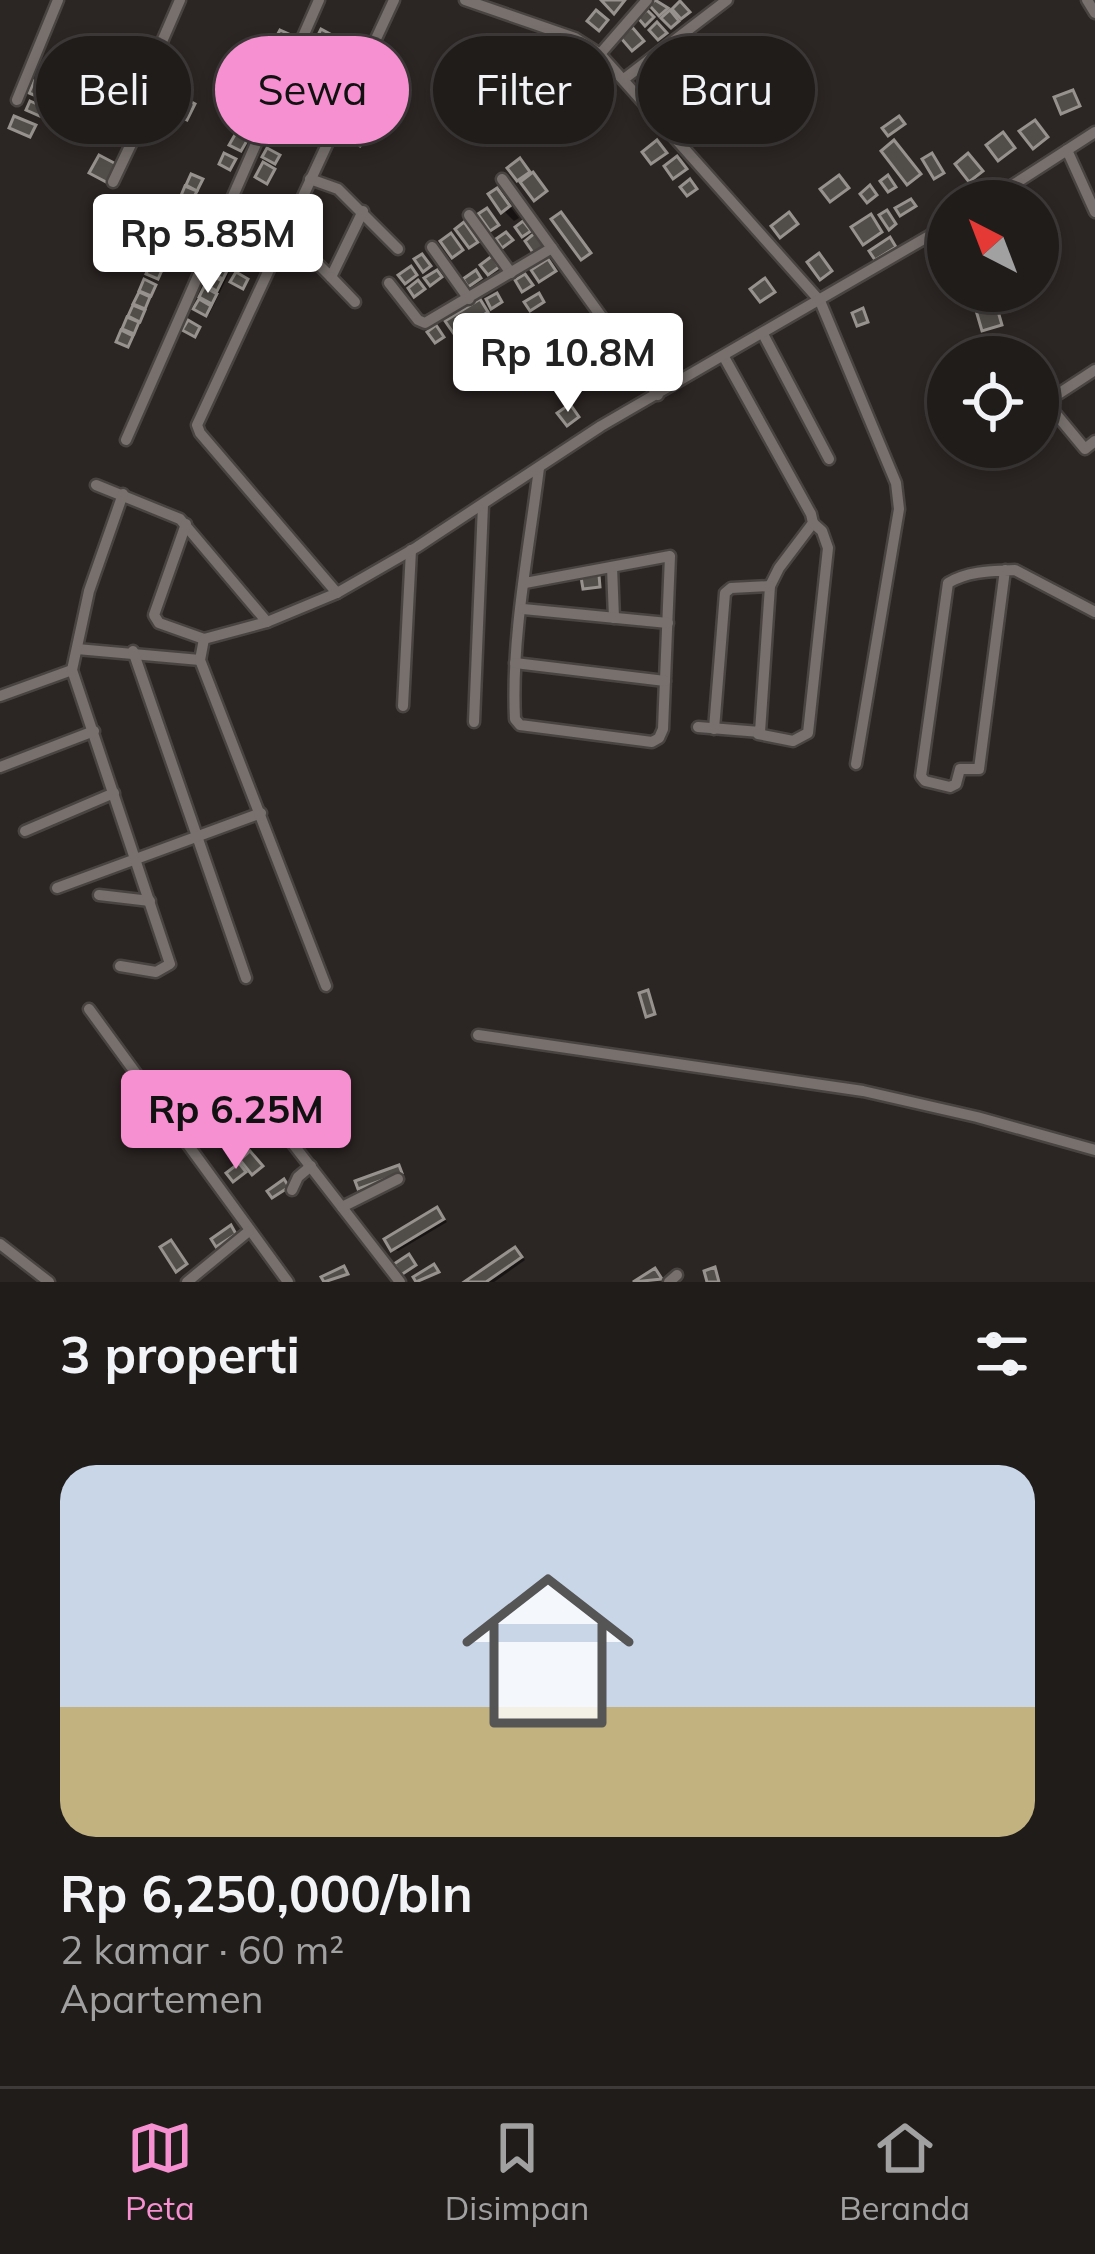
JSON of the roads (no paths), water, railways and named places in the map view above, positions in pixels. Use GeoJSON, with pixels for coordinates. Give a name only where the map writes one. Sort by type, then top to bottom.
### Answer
{"type":"FeatureCollection","features":[{"type":"Feature","properties":{"kind":"street"},"geometry":{"type":"LineString","coordinates":[[17,100],[58,0]]}},
{"type":"Feature","properties":{"kind":"street"},"geometry":{"type":"LineString","coordinates":[[113,182],[141,123],[151,68],[180,0]]}},
{"type":"Feature","properties":{"kind":"street"},"geometry":{"type":"LineString","coordinates":[[126,440],[319,0]]}},
{"type":"Feature","properties":{"kind":"street"},"geometry":{"type":"LineString","coordinates":[[338,593],[197,424],[394,0]]}},
{"type":"Feature","properties":{"kind":"street"},"geometry":{"type":"LineString","coordinates":[[465,0],[569,36]]}},
{"type":"Feature","properties":{"kind":"street"},"geometry":{"type":"LineString","coordinates":[[614,38],[647,0]]}},
{"type":"Feature","properties":{"kind":"street"},"geometry":{"type":"LineString","coordinates":[[624,79],[727,0]]}},
{"type":"Feature","properties":{"kind":"street"},"geometry":{"type":"LineString","coordinates":[[1088,0],[1095,13]]}},
{"type":"Feature","properties":{"kind":"street"},"geometry":{"type":"LineString","coordinates":[[614,69],[820,301],[899,498],[856,764]]}},
{"type":"Feature","properties":{"kind":"street"},"geometry":{"type":"LineString","coordinates":[[1021,180],[1095,132]]}},
{"type":"Feature","properties":{"kind":"street"},"geometry":{"type":"LineString","coordinates":[[1067,150],[1095,212]]}},
{"type":"Feature","properties":{"kind":"street"},"geometry":{"type":"LineString","coordinates":[[502,178],[658,394]]}},
{"type":"Feature","properties":{"kind":"street"},"geometry":{"type":"LineString","coordinates":[[310,179],[338,189],[398,249]]}},
{"type":"Feature","properties":{"kind":"street"},"geometry":{"type":"LineString","coordinates":[[332,277],[363,211]]}},
{"type":"Feature","properties":{"kind":"street"},"geometry":{"type":"LineString","coordinates":[[469,215],[511,274]]}},
{"type":"Feature","properties":{"kind":"street"},"geometry":{"type":"LineString","coordinates":[[186,524],[154,615],[159,623],[204,639],[267,622],[338,593],[412,550],[601,426],[927,237]]}},
{"type":"Feature","properties":{"kind":"street"},"geometry":{"type":"LineString","coordinates":[[432,247],[469,299]]}},
{"type":"Feature","properties":{"kind":"street"},"geometry":{"type":"LineString","coordinates":[[389,283],[423,323],[552,248]]}},
{"type":"Feature","properties":{"kind":"street"},"geometry":{"type":"LineString","coordinates":[[312,258],[355,302]]}},
{"type":"Feature","properties":{"kind":"street"},"geometry":{"type":"LineString","coordinates":[[763,334],[829,459]]}},
{"type":"Feature","properties":{"kind":"street"},"geometry":{"type":"LineString","coordinates":[[724,357],[812,514],[812,523],[770,586],[758,734]]}},
{"type":"Feature","properties":{"kind":"street"},"geometry":{"type":"LineString","coordinates":[[1095,370],[1046,402],[1085,449],[1095,441]]}},
{"type":"Feature","properties":{"kind":"street"},"geometry":{"type":"LineString","coordinates":[[525,583],[669,554],[673,561],[662,733],[652,742],[518,724],[514,715],[515,663],[539,468]]}},
{"type":"Feature","properties":{"kind":"street"},"geometry":{"type":"LineString","coordinates":[[96,485],[172,514],[186,524],[267,622]]}},
{"type":"Feature","properties":{"kind":"street"},"geometry":{"type":"LineString","coordinates":[[120,966],[157,972],[170,964],[72,670],[89,591],[123,494]]}},
{"type":"Feature","properties":{"kind":"street"},"geometry":{"type":"LineString","coordinates":[[474,722],[483,505]]}},
{"type":"Feature","properties":{"kind":"street"},"geometry":{"type":"LineString","coordinates":[[698,727],[798,741],[808,733],[828,548],[822,531],[812,523]]}},
{"type":"Feature","properties":{"kind":"street"},"geometry":{"type":"LineString","coordinates":[[403,706],[412,550]]}},
{"type":"Feature","properties":{"kind":"street"},"geometry":{"type":"LineString","coordinates":[[612,567],[614,618]]}},
{"type":"Feature","properties":{"kind":"street"},"geometry":{"type":"LineString","coordinates":[[1005,570],[980,769],[960,769],[956,784],[950,787],[925,782],[921,776],[949,583],[982,572],[1005,570],[1015,570],[1095,612]]}},
{"type":"Feature","properties":{"kind":"street"},"geometry":{"type":"LineString","coordinates":[[714,729],[725,593],[731,588],[770,586]]}},
{"type":"Feature","properties":{"kind":"street"},"geometry":{"type":"LineString","coordinates":[[523,609],[668,623]]}},
{"type":"Feature","properties":{"kind":"street"},"geometry":{"type":"LineString","coordinates":[[204,639],[200,660],[326,986]]}},
{"type":"Feature","properties":{"kind":"street"},"geometry":{"type":"LineString","coordinates":[[77,649],[200,660]]}},
{"type":"Feature","properties":{"kind":"street"},"geometry":{"type":"LineString","coordinates":[[133,651],[246,978]]}},
{"type":"Feature","properties":{"kind":"street"},"geometry":{"type":"LineString","coordinates":[[515,663],[665,681]]}},
{"type":"Feature","properties":{"kind":"street"},"geometry":{"type":"LineString","coordinates":[[0,696],[72,670]]}},
{"type":"Feature","properties":{"kind":"street"},"geometry":{"type":"LineString","coordinates":[[0,767],[94,731]]}},
{"type":"Feature","properties":{"kind":"street"},"geometry":{"type":"LineString","coordinates":[[25,831],[115,793]]}},
{"type":"Feature","properties":{"kind":"street"},"geometry":{"type":"LineString","coordinates":[[56,888],[261,812]]}},
{"type":"Feature","properties":{"kind":"street"},"geometry":{"type":"LineString","coordinates":[[99,895],[150,901]]}},
{"type":"Feature","properties":{"kind":"street"},"geometry":{"type":"LineString","coordinates":[[89,1009],[288,1282]]}},
{"type":"Feature","properties":{"kind":"street"},"geometry":{"type":"LineString","coordinates":[[478,1034],[863,1091],[1095,1150]]}},
{"type":"Feature","properties":{"kind":"street"},"geometry":{"type":"LineString","coordinates":[[272,1117],[400,1282]]}},
{"type":"Feature","properties":{"kind":"street"},"geometry":{"type":"LineString","coordinates":[[292,1190],[311,1166]]}},
{"type":"Feature","properties":{"kind":"street"},"geometry":{"type":"LineString","coordinates":[[342,1207],[398,1178]]}},
{"type":"Feature","properties":{"kind":"street"},"geometry":{"type":"LineString","coordinates":[[188,1282],[249,1231]]}},
{"type":"Feature","properties":{"kind":"street"},"geometry":{"type":"LineString","coordinates":[[0,1244],[49,1282]]}}]}
